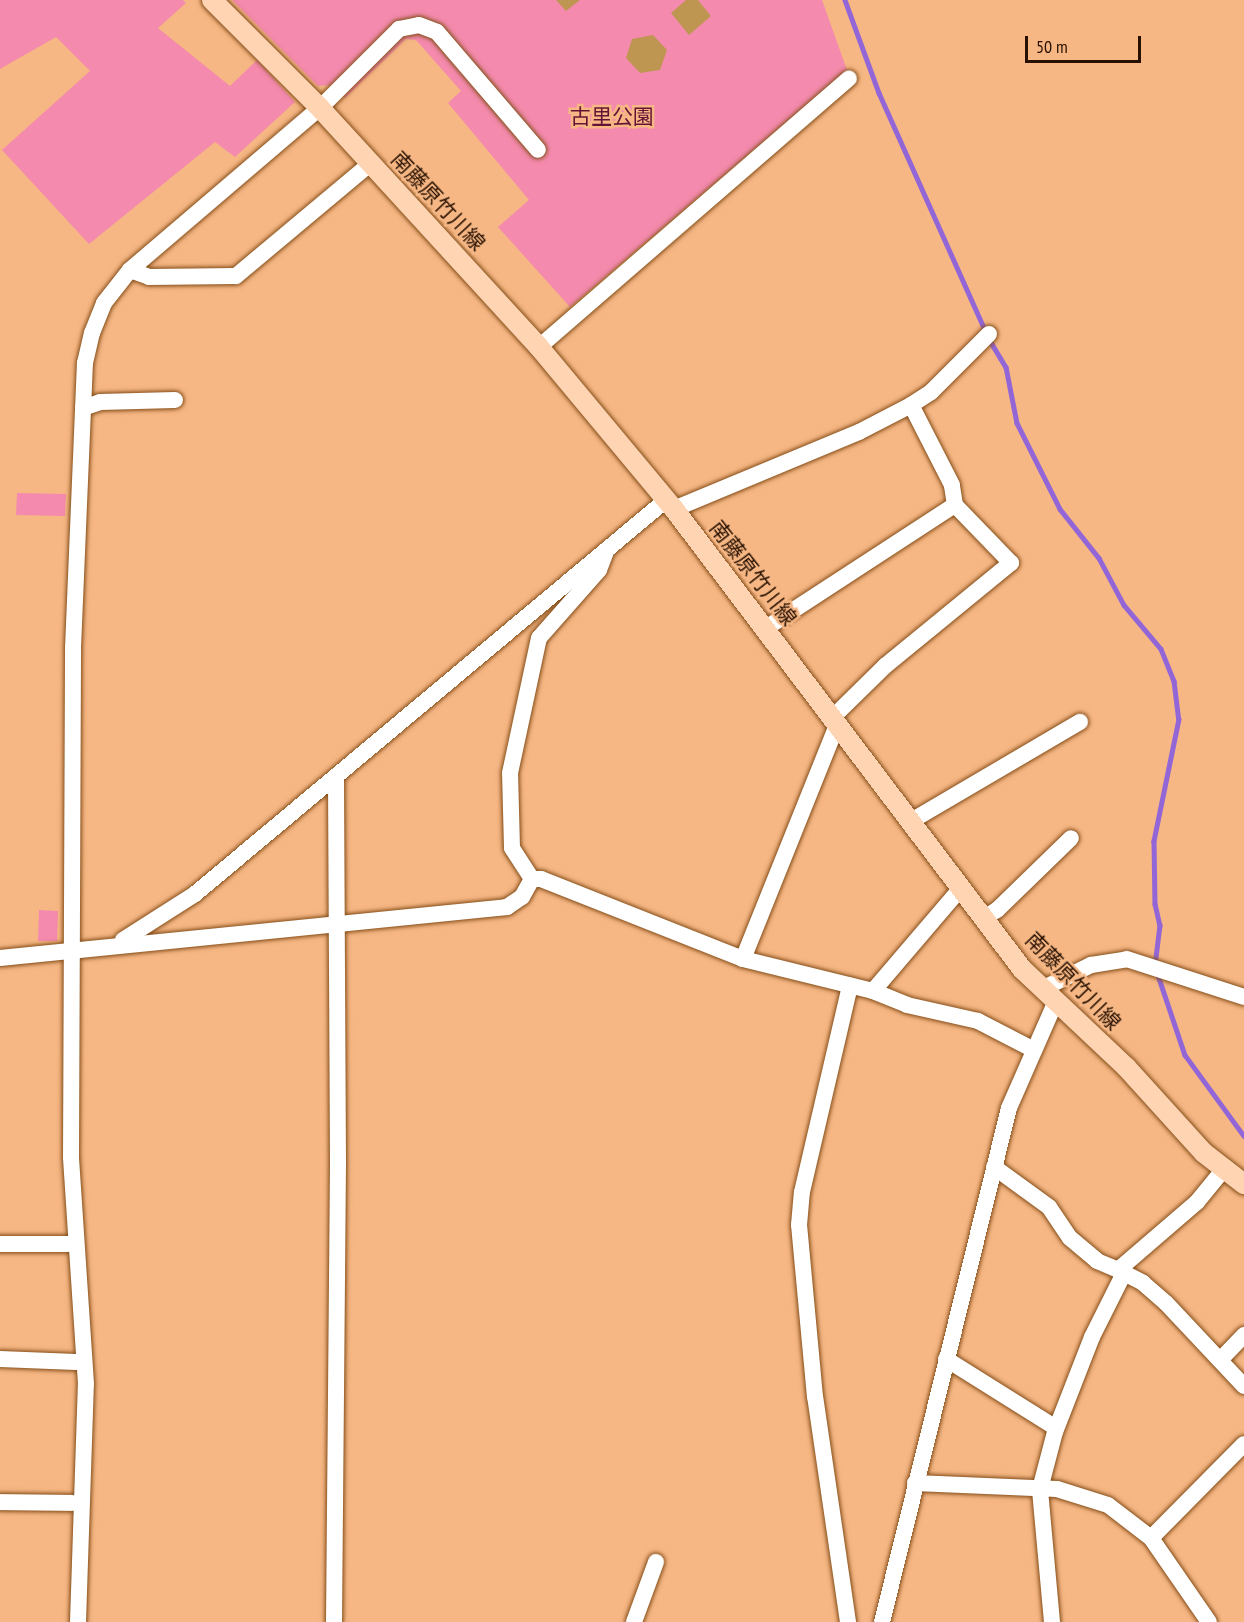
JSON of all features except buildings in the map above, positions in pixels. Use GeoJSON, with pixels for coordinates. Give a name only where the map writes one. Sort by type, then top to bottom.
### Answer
{"type":"FeatureCollection","features":[{"type":"Feature","properties":{"kind":"main road","name":"南藤原竹川線"},"geometry":{"type":"LineString","coordinates":[[212,0],[320,108],[539,347],[670,504],[984,918],[1048,996],[1126,1067],[1204,1153],[1244,1184]]}},
{"type":"Feature","properties":{"kind":"street"},"geometry":{"type":"LineString","coordinates":[[78,1622],[86,1384],[71,1157],[70,950],[73,648],[85,363],[97,317],[130,270],[320,108],[399,28],[419,25],[437,32],[538,150]]}},
{"type":"Feature","properties":{"kind":"street"},"geometry":{"type":"LineString","coordinates":[[539,347],[849,78]]}},
{"type":"Feature","properties":{"kind":"street"},"geometry":{"type":"LineString","coordinates":[[130,270],[149,277],[236,276],[371,164]]}},
{"type":"Feature","properties":{"kind":"street"},"geometry":{"type":"LineString","coordinates":[[117,944],[195,894],[609,545],[670,504],[859,432],[911,405],[931,392],[987,338]]}},
{"type":"Feature","properties":{"kind":"street"},"geometry":{"type":"LineString","coordinates":[[83,408],[100,402],[175,400]]}},
{"type":"Feature","properties":{"kind":"street"},"geometry":{"type":"LineString","coordinates":[[743,959],[835,720],[894,658],[1011,562],[955,505],[952,485],[911,405]]}},
{"type":"Feature","properties":{"kind":"street"},"geometry":{"type":"LineString","coordinates":[[766,628],[955,505]]}},
{"type":"Feature","properties":{"kind":"street"},"geometry":{"type":"LineString","coordinates":[[609,545],[599,570],[539,638],[510,773],[512,848],[532,879],[561,886],[743,959],[873,992],[907,1005],[978,1021],[1034,1050]]}},
{"type":"Feature","properties":{"kind":"street"},"geometry":{"type":"LineString","coordinates":[[911,821],[1080,723]]}},
{"type":"Feature","properties":{"kind":"street"},"geometry":{"type":"LineString","coordinates":[[334,1622],[338,921],[336,776]]}},
{"type":"Feature","properties":{"kind":"street"},"geometry":{"type":"LineString","coordinates":[[984,918],[997,910],[1071,838]]}},
{"type":"Feature","properties":{"kind":"street"},"geometry":{"type":"LineString","coordinates":[[0,958],[338,921],[507,907],[522,897],[532,879]]}},
{"type":"Feature","properties":{"kind":"street"},"geometry":{"type":"LineString","coordinates":[[873,992],[961,888]]}},
{"type":"Feature","properties":{"kind":"street"},"geometry":{"type":"LineString","coordinates":[[882,1622],[1009,1108],[1034,1050],[1048,996],[1091,965],[1127,959],[1244,998]]}},
{"type":"Feature","properties":{"kind":"street"},"geometry":{"type":"LineString","coordinates":[[848,1622],[815,1397],[799,1225],[802,1192],[850,986]]}},
{"type":"Feature","properties":{"kind":"street"},"geometry":{"type":"LineString","coordinates":[[994,1167],[1049,1208],[1070,1238],[1097,1262],[1121,1272],[1166,1302],[1244,1386]]}},
{"type":"Feature","properties":{"kind":"street"},"geometry":{"type":"LineString","coordinates":[[1053,1622],[1040,1489],[1056,1428],[1121,1272],[1197,1202],[1224,1169]]}},
{"type":"Feature","properties":{"kind":"street"},"geometry":{"type":"LineString","coordinates":[[0,1244],[68,1244]]}},
{"type":"Feature","properties":{"kind":"street"},"geometry":{"type":"LineString","coordinates":[[1220,1360],[1244,1335]]}},
{"type":"Feature","properties":{"kind":"street"},"geometry":{"type":"LineString","coordinates":[[0,1359],[76,1362]]}},
{"type":"Feature","properties":{"kind":"street"},"geometry":{"type":"LineString","coordinates":[[946,1359],[1056,1428]]}},
{"type":"Feature","properties":{"kind":"street"},"geometry":{"type":"LineString","coordinates":[[1151,1538],[1244,1444]]}},
{"type":"Feature","properties":{"kind":"street"},"geometry":{"type":"LineString","coordinates":[[915,1483],[1057,1489],[1108,1505],[1151,1538],[1209,1622]]}},
{"type":"Feature","properties":{"kind":"street"},"geometry":{"type":"LineString","coordinates":[[0,1502],[72,1503]]}},
{"type":"Feature","properties":{"kind":"street"},"geometry":{"type":"LineString","coordinates":[[634,1622],[656,1562]]}},
{"type":"Feature","properties":{"kind":"green space"},"geometry":{"type":"Polygon","coordinates":[[[0,0],[183,0],[186,3],[158,28],[230,86],[257,60],[295,102],[235,157],[215,142],[89,244],[2,150],[90,71],[56,37],[0,69],[0,0]]]}},
{"type":"Feature","properties":{"kind":"green space","name":"古里公園"},"geometry":{"type":"Polygon","coordinates":[[[232,0],[822,0],[847,70],[570,307],[498,227],[529,200],[448,103],[461,91],[416,40],[406,39],[345,98],[332,85],[318,86],[232,0]]]}},
{"type":"Feature","properties":{"kind":"green space"},"geometry":{"type":"Polygon","coordinates":[[[17,493],[66,494],[65,516],[16,515],[17,493]]]}},
{"type":"Feature","properties":{"kind":"green space"},"geometry":{"type":"Polygon","coordinates":[[[39,910],[58,911],[57,941],[38,941],[39,910]]]}},
{"type":"Feature","properties":{"kind":"waterway"},"geometry":{"type":"LineString","coordinates":[[845,0],[879,93],[986,332]]}},
{"type":"Feature","properties":{"kind":"waterway"},"geometry":{"type":"LineString","coordinates":[[989,339],[1006,367],[1017,423],[1060,509],[1099,558],[1124,605],[1161,649],[1174,681],[1179,719],[1154,841],[1155,904],[1160,925],[1155,963]]}},
{"type":"Feature","properties":{"kind":"waterway"},"geometry":{"type":"LineString","coordinates":[[1158,975],[1185,1055],[1244,1136]]}}]}
